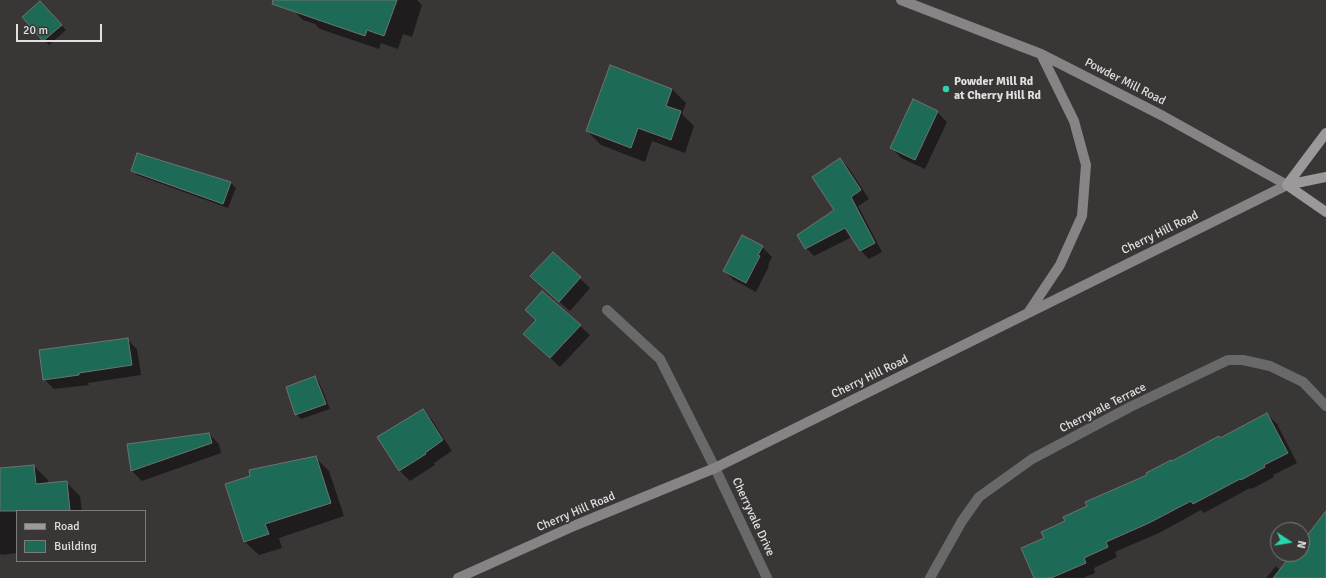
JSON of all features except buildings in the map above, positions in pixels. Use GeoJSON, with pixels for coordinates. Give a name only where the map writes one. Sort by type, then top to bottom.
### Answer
{"type":"FeatureCollection","features":[{"type":"Feature","properties":{"kind":"main road","name":"Powder Mill Road"},"geometry":{"type":"LineString","coordinates":[[901,0],[1042,54],[1163,116],[1287,185],[1326,212]]}},
{"type":"Feature","properties":{"kind":"main road"},"geometry":{"type":"LineString","coordinates":[[1028,313],[1060,265],[1082,216],[1086,165],[1074,121],[1042,54]]}},
{"type":"Feature","properties":{"kind":"main road","name":"Cherry Hill Road"},"geometry":{"type":"LineString","coordinates":[[1287,185],[1326,132]]}},
{"type":"Feature","properties":{"kind":"main road","name":"Cherry Hill Road"},"geometry":{"type":"LineString","coordinates":[[458,578],[576,525],[715,468],[1287,185],[1326,177]]}},
{"type":"Feature","properties":{"kind":"street","name":"Cherryvale Drive"},"geometry":{"type":"LineString","coordinates":[[607,310],[660,359],[715,468],[767,578]]}},
{"type":"Feature","properties":{"kind":"street","name":"Cherryvale Terrace"},"geometry":{"type":"LineString","coordinates":[[930,578],[962,521],[979,497],[1032,459],[1130,407],[1228,360],[1243,360],[1270,366],[1303,382],[1326,406]]}},
{"type":"Feature","properties":{"kind":"place","name":"Powder Mill Rd at Cherry Hill Rd"},"geometry":{"type":"Point","coordinates":[946,89]}}]}
